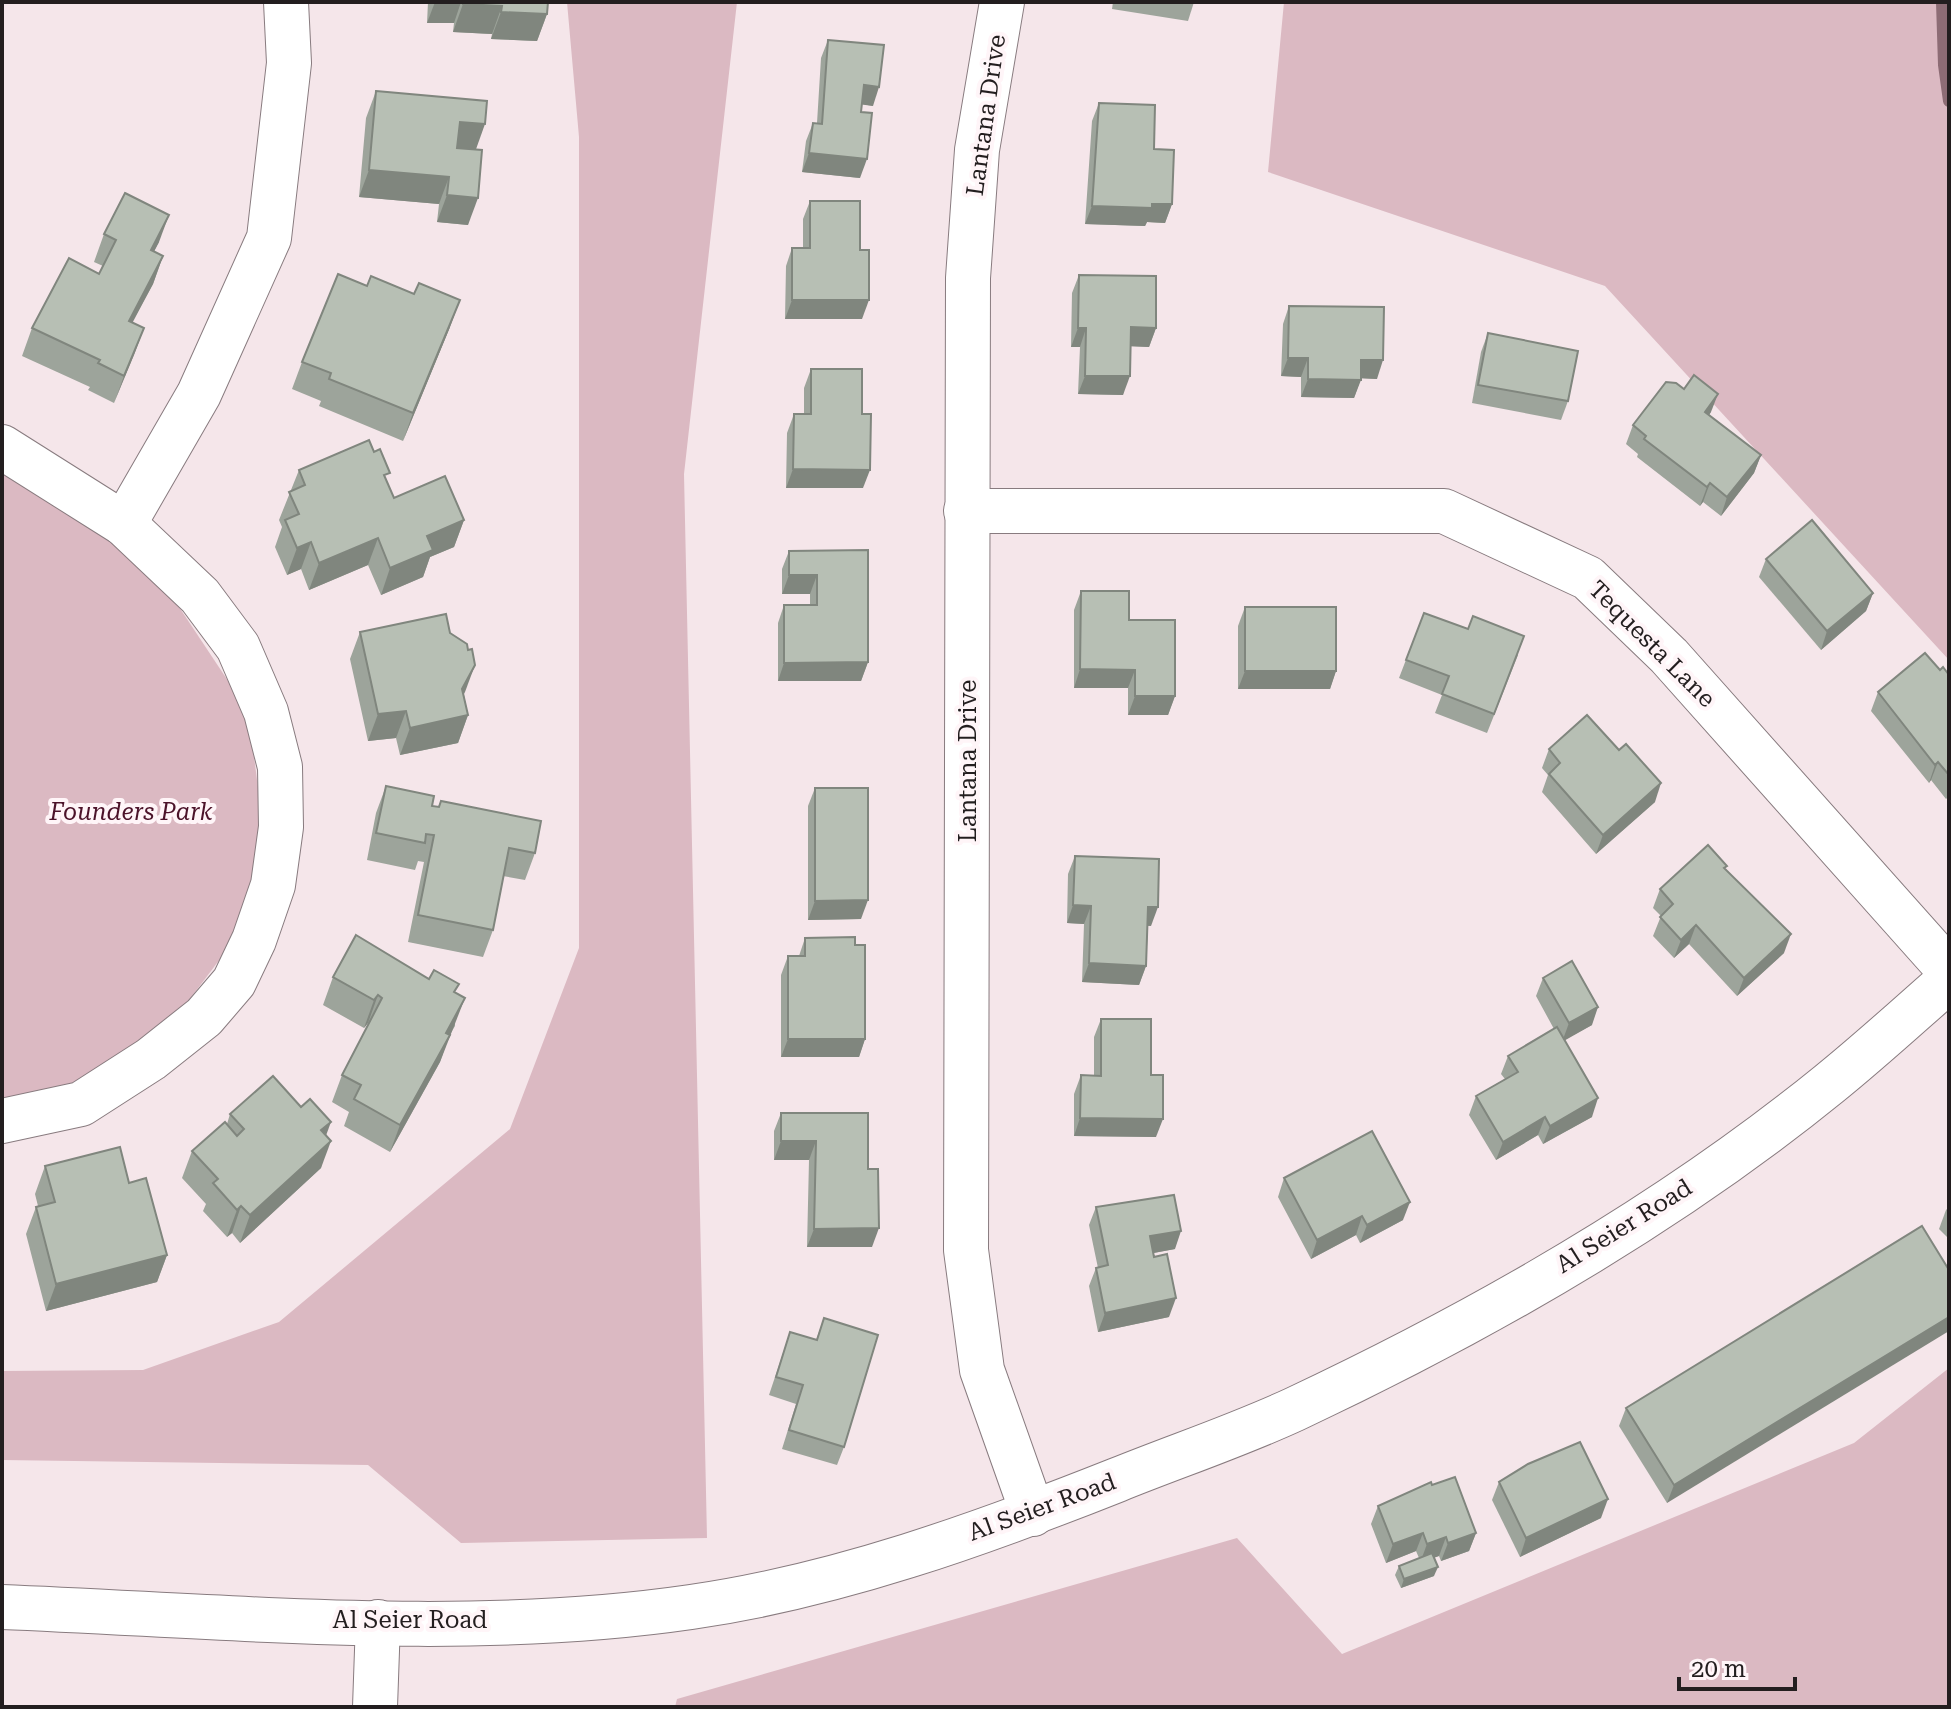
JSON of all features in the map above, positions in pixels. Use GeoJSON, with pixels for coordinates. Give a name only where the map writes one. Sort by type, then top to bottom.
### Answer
{"type":"FeatureCollection","features":[{"type":"Feature","properties":{"kind":"street"},"geometry":{"type":"LineString","coordinates":[[124,524],[199,394],[269,238],[289,63],[286,2]]}},
{"type":"Feature","properties":{"kind":"street","name":"Lantana Drive"},"geometry":{"type":"LineString","coordinates":[[1002,2],[977,150],[968,278],[966,1250],[982,1370],[1033,1514]]}},
{"type":"Feature","properties":{"kind":"street"},"geometry":{"type":"LineString","coordinates":[[2,447],[124,524],[207,606],[238,647],[266,712],[280,767],[281,827],[273,885],[254,940],[234,982],[204,1017],[151,1059],[81,1104],[2,1121]]}},
{"type":"Feature","properties":{"kind":"street","name":"Tequesta Lane"},"geometry":{"type":"LineString","coordinates":[[966,511],[1444,511],[1588,578],[1669,656],[1949,970]]}},
{"type":"Feature","properties":{"kind":"street","name":"Al Seier Road"},"geometry":{"type":"LineString","coordinates":[[2,1607],[378,1622],[576,1620],[693,1607],[811,1585],[1033,1514],[1292,1410],[1483,1312],[1558,1269],[1693,1183],[1828,1086],[1949,980]]}},
{"type":"Feature","properties":{"kind":"street"},"geometry":{"type":"LineString","coordinates":[[375,1707],[378,1622]]}},
{"type":"Feature","properties":{"kind":"green space"},"geometry":{"type":"Polygon","coordinates":[[[567,2],[737,2],[684,474],[707,1538],[461,1543],[368,1465],[2,1460],[2,1371],[143,1370],[279,1322],[510,1129],[579,948],[579,137],[567,2]]]}},
{"type":"Feature","properties":{"kind":"green space"},"geometry":{"type":"Polygon","coordinates":[[[1284,2],[1949,2],[1949,660],[1605,286],[1268,172],[1284,2]]]}},
{"type":"Feature","properties":{"kind":"green space","name":"Founders Park"},"geometry":{"type":"Polygon","coordinates":[[[2,462],[124,524],[248,711],[262,818],[242,930],[155,1045],[57,1097],[2,1108],[2,462]]]}},
{"type":"Feature","properties":{"kind":"green space"},"geometry":{"type":"Polygon","coordinates":[[[1949,1368],[1949,1707],[675,1707],[677,1699],[1237,1538],[1342,1654],[1854,1443],[1949,1368]]]}},
{"type":"Feature","properties":{"kind":"building"},"geometry":{"type":"Polygon","coordinates":[[[463,2],[548,2],[547,14],[501,12],[502,6],[463,2]]]}},
{"type":"Feature","properties":{"kind":"building"},"geometry":{"type":"Polygon","coordinates":[[[828,40],[884,45],[879,87],[864,85],[861,112],[872,113],[867,159],[809,153],[813,123],[822,124],[828,40]]]}},
{"type":"Feature","properties":{"kind":"building"},"geometry":{"type":"Polygon","coordinates":[[[376,91],[487,101],[485,124],[460,122],[457,148],[482,150],[478,198],[447,195],[449,177],[369,170],[376,91]]]}},
{"type":"Feature","properties":{"kind":"building"},"geometry":{"type":"Polygon","coordinates":[[[1099,103],[1155,105],[1154,149],[1174,150],[1172,204],[1152,204],[1152,208],[1092,206],[1099,103]]]}},
{"type":"Feature","properties":{"kind":"building"},"geometry":{"type":"Polygon","coordinates":[[[125,193],[169,215],[151,250],[163,256],[129,321],[144,328],[124,376],[98,363],[100,360],[32,328],[69,258],[99,274],[116,240],[104,234],[125,193]]]}},
{"type":"Feature","properties":{"kind":"building"},"geometry":{"type":"Polygon","coordinates":[[[810,201],[860,201],[860,250],[869,250],[869,300],[792,300],[792,248],[810,248],[810,201]]]}},
{"type":"Feature","properties":{"kind":"building"},"geometry":{"type":"Polygon","coordinates":[[[338,274],[367,286],[371,276],[414,294],[419,283],[460,300],[413,413],[329,379],[331,373],[302,362],[338,274]]]}},
{"type":"Feature","properties":{"kind":"building"},"geometry":{"type":"Polygon","coordinates":[[[1079,275],[1156,276],[1156,328],[1131,327],[1130,376],[1085,376],[1086,328],[1078,328],[1079,275]]]}},
{"type":"Feature","properties":{"kind":"building"},"geometry":{"type":"Polygon","coordinates":[[[1289,306],[1384,307],[1383,360],[1361,360],[1361,380],[1308,379],[1308,358],[1288,358],[1289,306]]]}},
{"type":"Feature","properties":{"kind":"building"},"geometry":{"type":"Polygon","coordinates":[[[1488,333],[1578,351],[1568,401],[1478,385],[1488,333]]]}},
{"type":"Feature","properties":{"kind":"building"},"geometry":{"type":"Polygon","coordinates":[[[811,369],[862,369],[862,414],[871,414],[870,470],[793,469],[794,414],[811,414],[811,369]]]}},
{"type":"Feature","properties":{"kind":"building"},"geometry":{"type":"Polygon","coordinates":[[[1694,375],[1718,394],[1705,412],[1761,455],[1727,497],[1710,483],[1707,487],[1644,439],[1646,436],[1633,425],[1666,382],[1676,383],[1684,389],[1694,375]]]}},
{"type":"Feature","properties":{"kind":"building"},"geometry":{"type":"Polygon","coordinates":[[[369,440],[374,452],[380,449],[390,473],[384,475],[394,498],[445,476],[464,520],[427,536],[433,550],[390,568],[378,538],[319,563],[311,542],[297,548],[285,520],[299,514],[289,492],[305,485],[299,470],[369,440]]]}},
{"type":"Feature","properties":{"kind":"building"},"geometry":{"type":"Polygon","coordinates":[[[1812,520],[1873,593],[1827,631],[1766,559],[1812,520]]]}},
{"type":"Feature","properties":{"kind":"building"},"geometry":{"type":"Polygon","coordinates":[[[868,550],[868,662],[784,663],[784,605],[817,605],[817,575],[789,575],[789,551],[868,550]]]}},
{"type":"Feature","properties":{"kind":"building"},"geometry":{"type":"Polygon","coordinates":[[[1081,591],[1129,591],[1129,620],[1175,620],[1175,696],[1135,696],[1135,670],[1080,669],[1081,591]]]}},
{"type":"Feature","properties":{"kind":"building"},"geometry":{"type":"Polygon","coordinates":[[[1245,607],[1336,607],[1336,671],[1245,671],[1245,607]]]}},
{"type":"Feature","properties":{"kind":"building"},"geometry":{"type":"Polygon","coordinates":[[[1424,613],[1468,629],[1473,616],[1524,636],[1494,714],[1442,694],[1449,676],[1406,660],[1424,613]]]}},
{"type":"Feature","properties":{"kind":"building"},"geometry":{"type":"Polygon","coordinates":[[[446,614],[450,633],[467,644],[468,650],[472,649],[475,665],[462,689],[468,715],[410,728],[406,711],[378,714],[360,632],[446,614]]]}},
{"type":"Feature","properties":{"kind":"building"},"geometry":{"type":"Polygon","coordinates":[[[1925,653],[1949,675],[1949,775],[1938,762],[1935,765],[1878,692],[1925,653]]]}},
{"type":"Feature","properties":{"kind":"building"},"geometry":{"type":"Polygon","coordinates":[[[1587,715],[1619,750],[1626,744],[1661,783],[1603,835],[1549,774],[1560,763],[1549,749],[1587,715]]]}},
{"type":"Feature","properties":{"kind":"building"},"geometry":{"type":"Polygon","coordinates":[[[386,786],[434,796],[432,806],[439,807],[441,801],[541,821],[535,853],[509,848],[493,930],[418,915],[434,835],[426,834],[425,843],[376,833],[386,786]]]}},
{"type":"Feature","properties":{"kind":"building"},"geometry":{"type":"Polygon","coordinates":[[[815,788],[868,788],[868,900],[815,901],[815,788]]]}},
{"type":"Feature","properties":{"kind":"building"},"geometry":{"type":"Polygon","coordinates":[[[1708,845],[1727,866],[1724,868],[1791,934],[1744,978],[1696,925],[1681,940],[1660,917],[1673,904],[1660,889],[1708,845]]]}},
{"type":"Feature","properties":{"kind":"building"},"geometry":{"type":"Polygon","coordinates":[[[1075,856],[1159,859],[1158,907],[1148,907],[1146,966],[1089,963],[1091,906],[1073,905],[1075,856]]]}},
{"type":"Feature","properties":{"kind":"building"},"geometry":{"type":"Polygon","coordinates":[[[356,935],[429,979],[434,970],[459,984],[454,992],[465,998],[446,1033],[450,1035],[400,1125],[354,1099],[361,1085],[342,1075],[382,998],[378,995],[374,1000],[333,977],[356,935]]]}},
{"type":"Feature","properties":{"kind":"building"},"geometry":{"type":"Polygon","coordinates":[[[855,937],[855,945],[865,945],[865,1039],[788,1039],[788,956],[805,956],[805,938],[855,937]]]}},
{"type":"Feature","properties":{"kind":"building"},"geometry":{"type":"Polygon","coordinates":[[[1572,961],[1598,1007],[1569,1023],[1543,978],[1572,961]]]}},
{"type":"Feature","properties":{"kind":"building"},"geometry":{"type":"Polygon","coordinates":[[[1101,1019],[1151,1019],[1151,1075],[1163,1075],[1163,1119],[1080,1118],[1081,1075],[1101,1076],[1101,1019]]]}},
{"type":"Feature","properties":{"kind":"building"},"geometry":{"type":"Polygon","coordinates":[[[1557,1027],[1598,1098],[1550,1126],[1545,1117],[1503,1142],[1476,1096],[1518,1072],[1508,1056],[1557,1027]]]}},
{"type":"Feature","properties":{"kind":"building"},"geometry":{"type":"Polygon","coordinates":[[[273,1076],[301,1107],[310,1099],[331,1122],[321,1130],[331,1141],[250,1215],[241,1206],[237,1210],[213,1183],[218,1179],[192,1151],[225,1122],[237,1136],[244,1129],[230,1114],[273,1076]]]}},
{"type":"Feature","properties":{"kind":"building"},"geometry":{"type":"Polygon","coordinates":[[[781,1113],[868,1113],[868,1169],[878,1169],[879,1228],[814,1229],[816,1141],[781,1141],[781,1113]]]}},
{"type":"Feature","properties":{"kind":"building"},"geometry":{"type":"Polygon","coordinates":[[[1372,1131],[1410,1202],[1367,1225],[1362,1216],[1317,1240],[1284,1178],[1372,1131]]]}},
{"type":"Feature","properties":{"kind":"building"},"geometry":{"type":"Polygon","coordinates":[[[120,1147],[129,1183],[146,1178],[167,1255],[56,1284],[36,1207],[55,1202],[45,1166],[120,1147]]]}},
{"type":"Feature","properties":{"kind":"building"},"geometry":{"type":"Polygon","coordinates":[[[1174,1195],[1181,1231],[1150,1236],[1154,1257],[1167,1254],[1176,1298],[1105,1313],[1096,1268],[1108,1265],[1096,1207],[1174,1195]]]}},
{"type":"Feature","properties":{"kind":"building"},"geometry":{"type":"Polygon","coordinates":[[[1922,1226],[1949,1270],[1949,1317],[1674,1485],[1626,1408],[1922,1226]]]}},
{"type":"Feature","properties":{"kind":"building"},"geometry":{"type":"Polygon","coordinates":[[[824,1318],[878,1335],[844,1447],[789,1430],[803,1385],[776,1377],[790,1332],[817,1340],[824,1318]]]}},
{"type":"Feature","properties":{"kind":"building"},"geometry":{"type":"Polygon","coordinates":[[[1580,1442],[1608,1499],[1526,1538],[1499,1482],[1528,1464],[1580,1442]]]}},
{"type":"Feature","properties":{"kind":"building"},"geometry":{"type":"Polygon","coordinates":[[[1455,1477],[1476,1533],[1448,1543],[1446,1537],[1427,1544],[1423,1533],[1393,1544],[1378,1506],[1431,1482],[1432,1485],[1455,1477]]]}},
{"type":"Feature","properties":{"kind":"building"},"geometry":{"type":"Polygon","coordinates":[[[1432,1553],[1438,1567],[1404,1579],[1399,1566],[1432,1553]]]}},
{"type":"Feature","properties":{"kind":"waterway"},"geometry":{"type":"LineString","coordinates":[[1942,2],[1944,65],[1949,101]]}}]}
